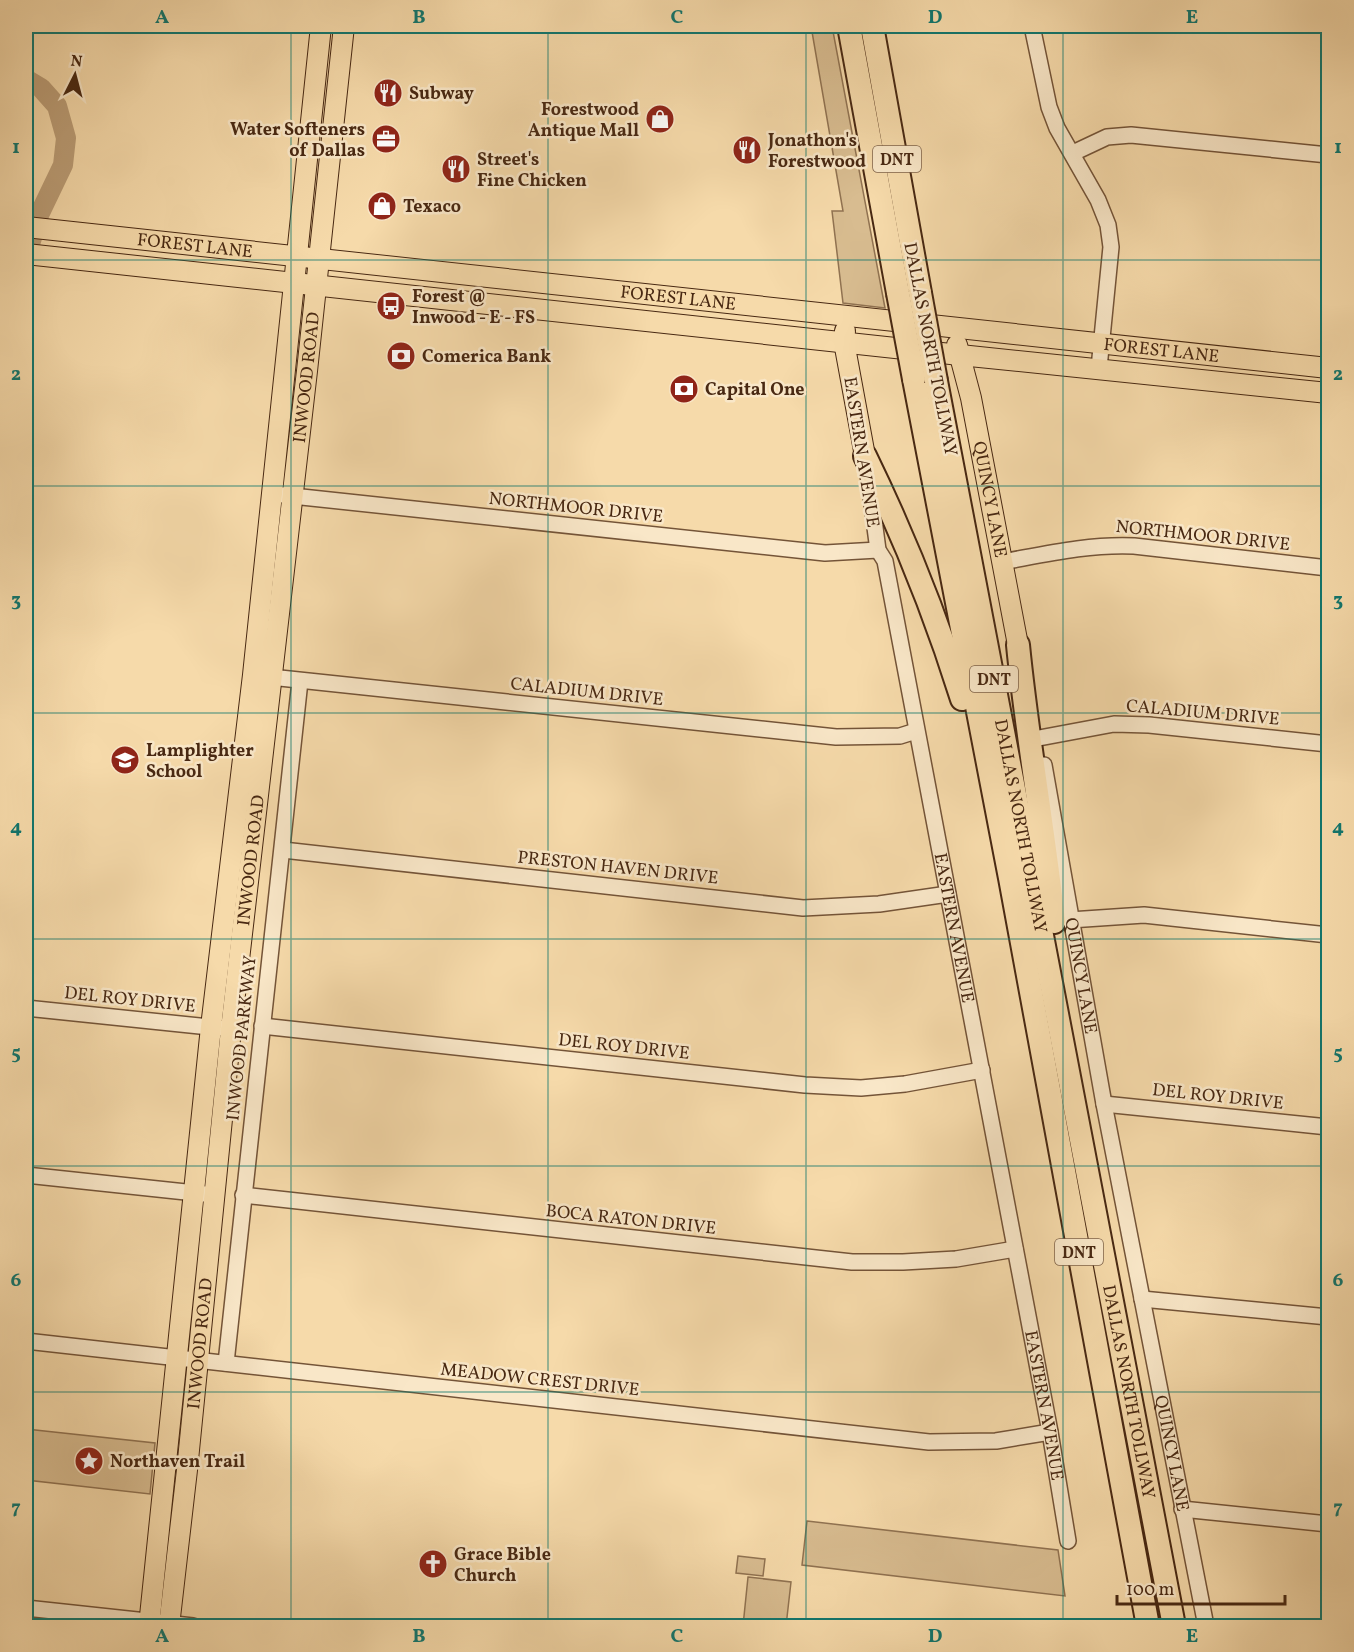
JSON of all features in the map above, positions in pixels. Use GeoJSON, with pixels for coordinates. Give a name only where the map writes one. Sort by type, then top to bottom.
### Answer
{"type":"FeatureCollection","features":[{"type":"Feature","properties":{"kind":"highway","name":"DALLAS NORTH TOLLWAY"},"geometry":{"type":"LineString","coordinates":[[849,26],[909,293],[936,381],[1174,1626]]}},
{"type":"Feature","properties":{"kind":"highway","name":"DALLAS NORTH TOLLWAY"},"geometry":{"type":"LineString","coordinates":[[872,26],[909,293],[914,379],[1010,878],[1148,1626]]}},
{"type":"Feature","properties":{"kind":"highway"},"geometry":{"type":"LineString","coordinates":[[865,456],[890,507],[945,648],[989,777]]}},
{"type":"Feature","properties":{"kind":"highway"},"geometry":{"type":"LineString","coordinates":[[1018,645],[1027,733],[1046,851],[1054,927],[1051,978]]}},
{"type":"Feature","properties":{"kind":"main road","name":"INWOOD ROAD"},"geometry":{"type":"LineString","coordinates":[[149,1624],[194,1193],[221,1028],[238,882],[253,675],[321,26]]}},
{"type":"Feature","properties":{"kind":"main road","name":"INWOOD ROAD"},"geometry":{"type":"LineString","coordinates":[[238,882],[272,677],[344,26]]}},
{"type":"Feature","properties":{"kind":"main road"},"geometry":{"type":"LineString","coordinates":[[311,113],[334,115]]}},
{"type":"Feature","properties":{"kind":"main road","name":"FOREST LANE"},"geometry":{"type":"LineString","coordinates":[[26,227],[1329,368]]}},
{"type":"Feature","properties":{"kind":"main road","name":"FOREST LANE"},"geometry":{"type":"LineString","coordinates":[[34,255],[960,356],[1099,368],[1329,393]]}},
{"type":"Feature","properties":{"kind":"main road"},"geometry":{"type":"LineString","coordinates":[[429,297],[437,290],[475,288],[501,278]]}},
{"type":"Feature","properties":{"kind":"main road"},"geometry":{"type":"LineString","coordinates":[[555,311],[558,285]]}},
{"type":"Feature","properties":{"kind":"main road","name":"EASTERN AVENUE"},"geometry":{"type":"LineString","coordinates":[[847,316],[844,342],[865,456]]}},
{"type":"Feature","properties":{"kind":"main road","name":"QUINCY LANE"},"geometry":{"type":"LineString","coordinates":[[953,328],[971,398],[1018,645]]}},
{"type":"Feature","properties":{"kind":"main road"},"geometry":{"type":"LineString","coordinates":[[971,398],[974,381],[983,369],[1008,360]]}},
{"type":"Feature","properties":{"kind":"main road"},"geometry":{"type":"LineString","coordinates":[[1254,385],[1257,361]]}},
{"type":"Feature","properties":{"kind":"main road","name":"INWOOD ROAD"},"geometry":{"type":"LineString","coordinates":[[169,1625],[214,1195],[221,1028]]}},
{"type":"Feature","properties":{"kind":"street"},"geometry":{"type":"LineString","coordinates":[[1032,26],[1049,107],[1057,128],[1098,200],[1108,225],[1111,247],[1099,368]]}},
{"type":"Feature","properties":{"kind":"street"},"geometry":{"type":"LineString","coordinates":[[1072,153],[1107,137],[1131,135],[1329,155]]}},
{"type":"Feature","properties":{"kind":"street","name":"EASTERN AVENUE"},"geometry":{"type":"LineString","coordinates":[[865,456],[878,549],[885,561],[1016,1249],[1068,1541]]}},
{"type":"Feature","properties":{"kind":"street","name":"NORTHMOOR DRIVE"},"geometry":{"type":"LineString","coordinates":[[271,494],[825,553],[878,549]]}},
{"type":"Feature","properties":{"kind":"street","name":"NORTHMOOR DRIVE"},"geometry":{"type":"LineString","coordinates":[[1002,562],[1087,546],[1105,545],[1134,546],[1329,568]]}},
{"type":"Feature","properties":{"kind":"street","name":"QUINCY LANE"},"geometry":{"type":"LineString","coordinates":[[1018,645],[1039,738],[1104,1104],[1206,1626]]}},
{"type":"Feature","properties":{"kind":"street","name":"CALADIUM DRIVE"},"geometry":{"type":"LineString","coordinates":[[253,675],[836,737],[900,736],[916,731]]}},
{"type":"Feature","properties":{"kind":"street","name":"INWOOD PARKWAY"},"geometry":{"type":"LineString","coordinates":[[226,1363],[300,681]]}},
{"type":"Feature","properties":{"kind":"street","name":"CALADIUM DRIVE"},"geometry":{"type":"LineString","coordinates":[[1039,738],[1114,724],[1149,725],[1329,744]]}},
{"type":"Feature","properties":{"kind":"street","name":"PRESTON HAVEN DRIVE"},"geometry":{"type":"LineString","coordinates":[[283,850],[804,908],[879,904],[948,894]]}},
{"type":"Feature","properties":{"kind":"street"},"geometry":{"type":"LineString","coordinates":[[1070,920],[1144,915],[1329,935]]}},
{"type":"Feature","properties":{"kind":"street","name":"DEL ROY DRIVE"},"geometry":{"type":"LineString","coordinates":[[26,1008],[221,1028]]}},
{"type":"Feature","properties":{"kind":"street","name":"DEL ROY DRIVE"},"geometry":{"type":"LineString","coordinates":[[262,1026],[805,1085],[872,1087],[906,1084],[982,1070]]}},
{"type":"Feature","properties":{"kind":"street","name":"DEL ROY DRIVE"},"geometry":{"type":"LineString","coordinates":[[1104,1104],[1329,1127]]}},
{"type":"Feature","properties":{"kind":"street"},"geometry":{"type":"LineString","coordinates":[[26,1175],[214,1195]]}},
{"type":"Feature","properties":{"kind":"street","name":"BOCA RATON DRIVE"},"geometry":{"type":"LineString","coordinates":[[243,1195],[852,1262],[956,1259],[1016,1249]]}},
{"type":"Feature","properties":{"kind":"street"},"geometry":{"type":"LineString","coordinates":[[1142,1299],[1329,1317]]}},
{"type":"Feature","properties":{"kind":"street","name":"MEADOW CREST DRIVE"},"geometry":{"type":"LineString","coordinates":[[26,1341],[929,1442],[996,1441],[1050,1432]]}},
{"type":"Feature","properties":{"kind":"street"},"geometry":{"type":"LineString","coordinates":[[1182,1509],[1329,1524]]}},
{"type":"Feature","properties":{"kind":"street"},"geometry":{"type":"LineString","coordinates":[[26,1608],[149,1624],[193,1626]]}},
{"type":"Feature","properties":{"kind":"shaded area"},"geometry":{"type":"Polygon","coordinates":[[[811,26],[832,26],[885,308],[843,303],[832,211],[843,211],[811,26]]]}},
{"type":"Feature","properties":{"kind":"shaded area","name":"Northaven Trail"},"geometry":{"type":"Polygon","coordinates":[[[26,1429],[155,1443],[150,1494],[26,1480],[26,1429]]]}},
{"type":"Feature","properties":{"kind":"shaded area"},"geometry":{"type":"Polygon","coordinates":[[[807,1521],[1058,1550],[1065,1596],[802,1565],[807,1521]]]}},
{"type":"Feature","properties":{"kind":"shaded area"},"geometry":{"type":"Polygon","coordinates":[[[738,1556],[765,1559],[763,1576],[736,1573],[738,1556]]]}},
{"type":"Feature","properties":{"kind":"shaded area"},"geometry":{"type":"Polygon","coordinates":[[[748,1577],[791,1582],[786,1626],[743,1626],[748,1577]]]}},
{"type":"Feature","properties":{"kind":"waterway"},"geometry":{"type":"LineString","coordinates":[[26,79],[41,88],[57,106],[66,138],[63,165],[39,215],[26,257]]}},
{"type":"Feature","properties":{"kind":"place","name":"Subway"},"geometry":{"type":"Point","coordinates":[388,93]}},
{"type":"Feature","properties":{"kind":"place","name":"Forestwood Antique Mall"},"geometry":{"type":"Point","coordinates":[660,119]}},
{"type":"Feature","properties":{"kind":"place","name":"Water Softeners of Dallas"},"geometry":{"type":"Point","coordinates":[386,139]}},
{"type":"Feature","properties":{"kind":"place","name":"Jonathon's Forestwood"},"geometry":{"type":"Point","coordinates":[747,150]}},
{"type":"Feature","properties":{"kind":"place","name":"Street's Fine Chicken"},"geometry":{"type":"Point","coordinates":[456,169]}},
{"type":"Feature","properties":{"kind":"place","name":"Texaco"},"geometry":{"type":"Point","coordinates":[382,206]}},
{"type":"Feature","properties":{"kind":"place","name":"Forest @ Inwood - E - FS"},"geometry":{"type":"Point","coordinates":[391,306]}},
{"type":"Feature","properties":{"kind":"place","name":"Comerica Bank"},"geometry":{"type":"Point","coordinates":[401,356]}},
{"type":"Feature","properties":{"kind":"place","name":"Capital One"},"geometry":{"type":"Point","coordinates":[684,389]}},
{"type":"Feature","properties":{"kind":"place","name":"Lamplighter School"},"geometry":{"type":"Point","coordinates":[125,760]}},
{"type":"Feature","properties":{"kind":"place","name":"Northaven Trail"},"geometry":{"type":"Point","coordinates":[89,1461]}},
{"type":"Feature","properties":{"kind":"place","name":"Grace Bible Church"},"geometry":{"type":"Point","coordinates":[433,1564]}}]}
